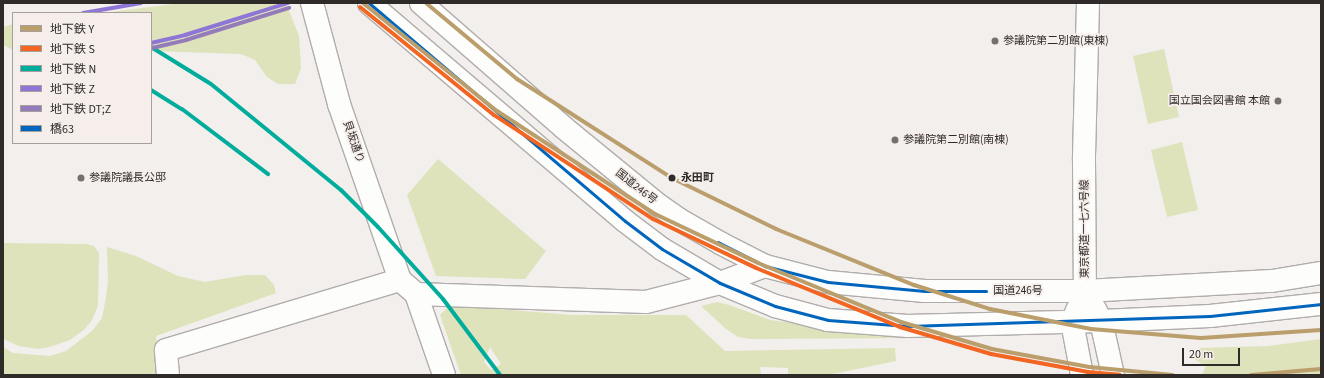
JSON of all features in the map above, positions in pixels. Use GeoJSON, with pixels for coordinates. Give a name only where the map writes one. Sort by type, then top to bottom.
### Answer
{"type":"FeatureCollection","features":[{"type":"Feature","properties":{"kind":"main road","name":"貝坂通り"},"geometry":{"type":"LineString","coordinates":[[312,3],[339,104],[400,280]]}},
{"type":"Feature","properties":{"kind":"main road"},"geometry":{"type":"LineString","coordinates":[[369,3],[625,221],[662,249],[720,284],[775,306],[828,320],[908,326],[1072,322],[1210,316],[1321,304]]}},
{"type":"Feature","properties":{"kind":"main road","name":"国道246号"},"geometry":{"type":"LineString","coordinates":[[421,3],[563,127],[657,204],[710,238],[765,266],[828,282],[925,291],[1085,291]]}},
{"type":"Feature","properties":{"kind":"main road","name":"東京都道一七六号線"},"geometry":{"type":"LineString","coordinates":[[1088,3],[1084,168],[1085,291],[1272,281],[1321,273]]}},
{"type":"Feature","properties":{"kind":"main road"},"geometry":{"type":"LineString","coordinates":[[416,294],[646,302],[720,284],[765,266]]}},
{"type":"Feature","properties":{"kind":"main road"},"geometry":{"type":"LineString","coordinates":[[168,375],[166,350],[400,280],[416,294],[444,375]]}},
{"type":"Feature","properties":{"kind":"main road"},"geometry":{"type":"LineString","coordinates":[[1085,291],[1101,321],[1113,375]]}},
{"type":"Feature","properties":{"kind":"main road"},"geometry":{"type":"LineString","coordinates":[[1082,375],[1072,322],[1085,291]]}},
{"type":"Feature","properties":{"kind":"green space"},"geometry":{"type":"Polygon","coordinates":[[[181,3],[286,3],[299,36],[301,68],[295,84],[278,84],[267,77],[255,60],[241,54],[152,51],[152,12],[111,12],[181,3]]]}},
{"type":"Feature","properties":{"kind":"green space"},"geometry":{"type":"Polygon","coordinates":[[[12,24],[12,49],[3,45],[3,27],[12,24]]]}},
{"type":"Feature","properties":{"kind":"green space"},"geometry":{"type":"Polygon","coordinates":[[[1164,49],[1179,117],[1148,124],[1133,56],[1164,49]]]}},
{"type":"Feature","properties":{"kind":"green space"},"geometry":{"type":"Polygon","coordinates":[[[1182,142],[1198,210],[1167,217],[1151,150],[1182,142]]]}},
{"type":"Feature","properties":{"kind":"green space"},"geometry":{"type":"Polygon","coordinates":[[[438,159],[546,251],[525,279],[436,276],[407,195],[438,159]]]}},
{"type":"Feature","properties":{"kind":"green space"},"geometry":{"type":"Polygon","coordinates":[[[3,243],[87,244],[94,246],[99,253],[98,306],[92,320],[85,329],[70,340],[50,347],[38,349],[19,346],[3,339],[3,243]]]}},
{"type":"Feature","properties":{"kind":"green space"},"geometry":{"type":"Polygon","coordinates":[[[107,247],[136,256],[178,276],[205,282],[246,275],[265,275],[274,285],[276,293],[156,336],[159,375],[3,375],[3,347],[13,353],[50,356],[66,351],[92,331],[102,318],[106,297],[108,282],[107,247]]]}},
{"type":"Feature","properties":{"kind":"green space"},"geometry":{"type":"Polygon","coordinates":[[[717,302],[770,320],[881,335],[920,334],[920,338],[750,339],[738,337],[726,329],[701,306],[717,302]]]}},
{"type":"Feature","properties":{"kind":"green space"},"geometry":{"type":"Polygon","coordinates":[[[450,305],[572,315],[686,315],[725,351],[895,348],[896,361],[828,375],[788,375],[788,368],[760,367],[761,375],[461,375],[440,315],[450,305]],[[490,347],[484,362],[491,370],[501,364],[490,347]]]}},
{"type":"Feature","properties":{"kind":"green space"},"geometry":{"type":"Polygon","coordinates":[[[1321,339],[1321,375],[1202,375],[1206,366],[1192,358],[1200,348],[1268,346],[1321,339]]]}},
{"type":"Feature","properties":{"kind":"metro line","name":"Z"},"geometry":{"type":"LineString","coordinates":[[89,12],[141,3]]}},
{"type":"Feature","properties":{"kind":"metro line","name":"Z"},"geometry":{"type":"LineString","coordinates":[[152,43],[185,35],[288,3]]}},
{"type":"Feature","properties":{"kind":"metro line","name":"Y"},"geometry":{"type":"LineString","coordinates":[[363,3],[497,111],[655,214],[758,263],[901,322],[992,349],[1089,367],[1173,375]]}},
{"type":"Feature","properties":{"kind":"metro line","name":"Y"},"geometry":{"type":"LineString","coordinates":[[426,3],[517,79],[672,178],[776,229],[914,285],[990,309],[1091,329],[1201,338],[1321,330]]}},
{"type":"Feature","properties":{"kind":"metro line","name":"S"},"geometry":{"type":"LineString","coordinates":[[360,7],[494,115],[653,219],[756,268],[900,327],[991,354],[1088,372],[1120,375]]}},
{"type":"Feature","properties":{"kind":"metro line","name":"DT;Z"},"geometry":{"type":"LineString","coordinates":[[152,48],[186,40],[289,8]]}},
{"type":"Feature","properties":{"kind":"metro line","name":"N"},"geometry":{"type":"LineString","coordinates":[[152,48],[211,84],[341,190],[378,227],[443,299],[500,375]]}},
{"type":"Feature","properties":{"kind":"metro line","name":"N"},"geometry":{"type":"LineString","coordinates":[[152,91],[182,109],[268,174]]}},
{"type":"Feature","properties":{"kind":"metro line","name":"Y"},"geometry":{"type":"LineString","coordinates":[[1251,375],[1321,369]]}},
{"type":"Feature","properties":{"kind":"transit line","name":"橋63"},"geometry":{"type":"LineString","coordinates":[[369,3],[625,221],[662,249],[720,283],[775,306],[828,320],[908,326],[1210,316],[1321,304]]}},
{"type":"Feature","properties":{"kind":"transit line","name":"橋63"},"geometry":{"type":"LineString","coordinates":[[718,242],[765,266],[828,282],[925,291],[986,291]]}},
{"type":"Feature","properties":{"kind":"place","name":"参議院第二別館(東棟)"},"geometry":{"type":"Point","coordinates":[995,41]}},
{"type":"Feature","properties":{"kind":"place","name":"国立国会図書館 本館"},"geometry":{"type":"Point","coordinates":[1278,101]}},
{"type":"Feature","properties":{"kind":"place","name":"参議院第二別館(南棟)"},"geometry":{"type":"Point","coordinates":[895,140]}},
{"type":"Feature","properties":{"kind":"place","name":"参議院議長公邸"},"geometry":{"type":"Point","coordinates":[81,178]}},
{"type":"Feature","properties":{"kind":"place","name":"永田町"},"geometry":{"type":"Point","coordinates":[672,178]}}]}
